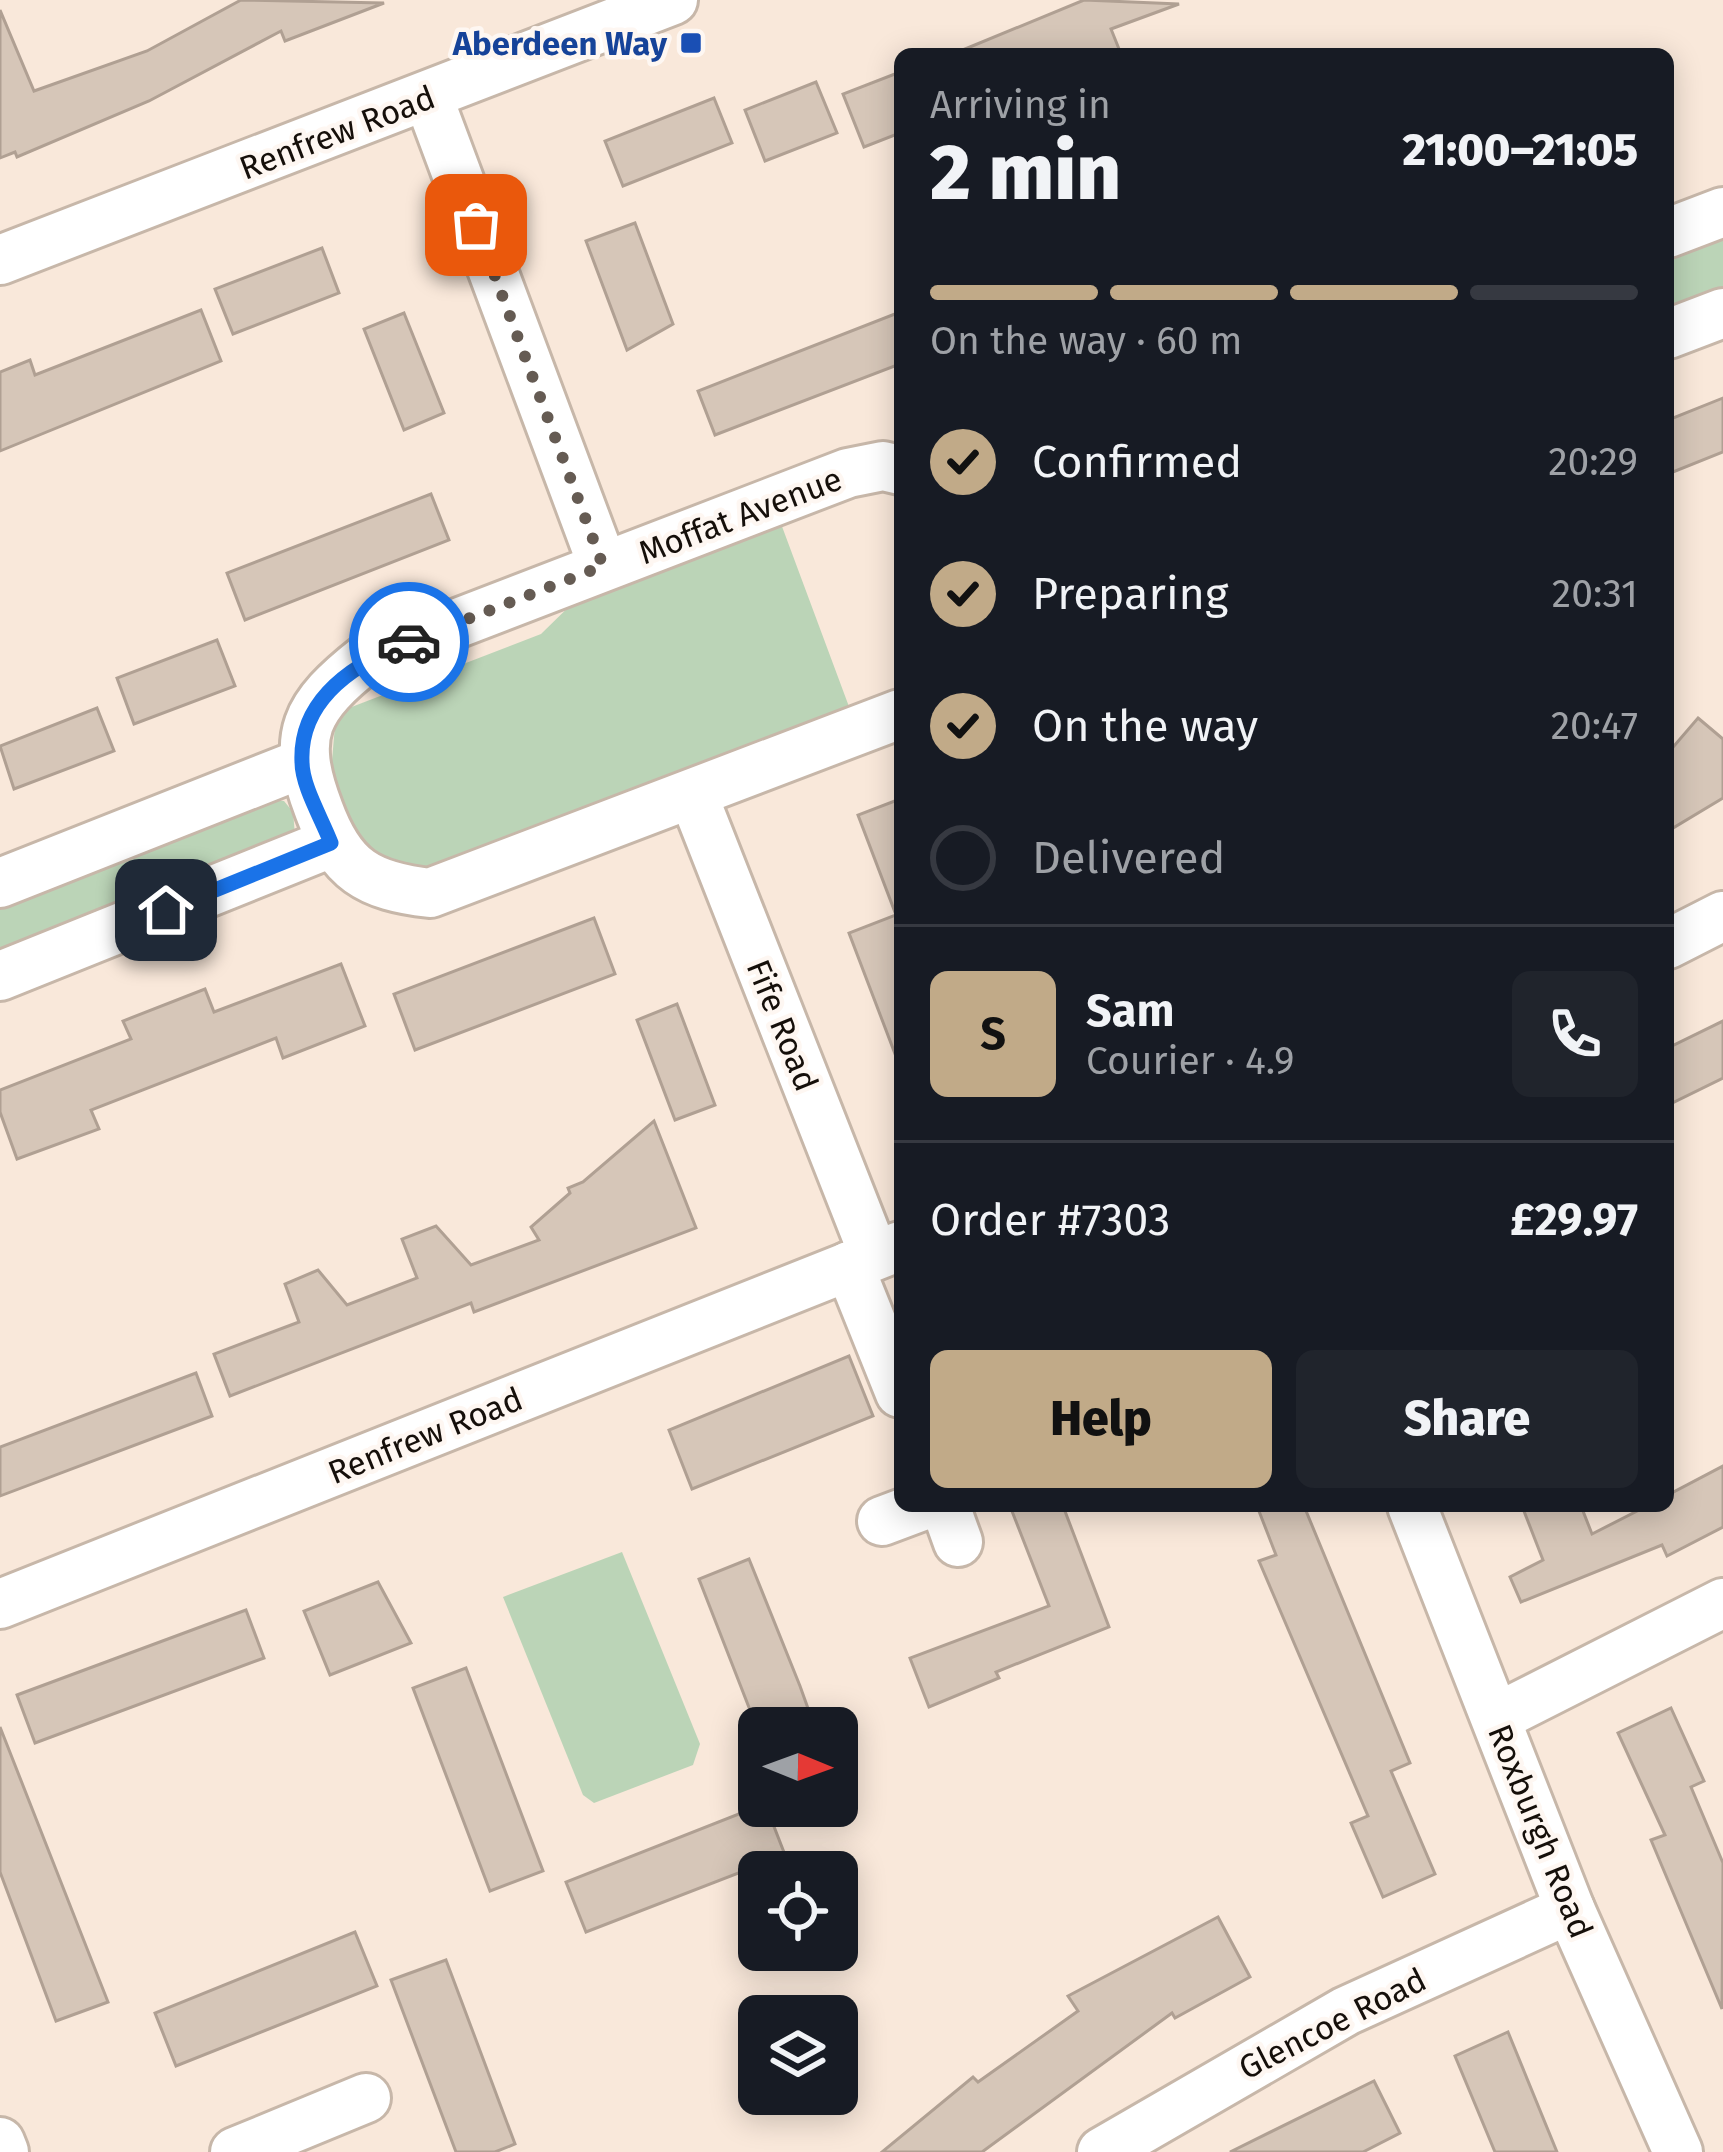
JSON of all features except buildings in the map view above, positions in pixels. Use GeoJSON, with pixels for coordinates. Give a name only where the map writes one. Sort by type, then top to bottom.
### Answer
{"type":"FeatureCollection","features":[{"type":"Feature","properties":{"kind":"street","name":"Renfrew Road"},"geometry":{"type":"LineString","coordinates":[[0,260],[673,0]]}},
{"type":"Feature","properties":{"kind":"street"},"geometry":{"type":"LineString","coordinates":[[428,97],[603,566]]}},
{"type":"Feature","properties":{"kind":"street"},"geometry":{"type":"LineString","coordinates":[[1674,231],[1723,212]]}},
{"type":"Feature","properties":{"kind":"street"},"geometry":{"type":"LineString","coordinates":[[1674,332],[1723,313]]}},
{"type":"Feature","properties":{"kind":"street","name":"Moffat Avenue"},"geometry":{"type":"LineString","coordinates":[[301,764],[307,729],[328,689],[367,658],[848,473],[894,468]]}},
{"type":"Feature","properties":{"kind":"street"},"geometry":{"type":"LineString","coordinates":[[0,883],[301,764],[331,843],[353,868],[384,888],[430,893],[894,717]]}},
{"type":"Feature","properties":{"kind":"street","name":"Fife Road"},"geometry":{"type":"LineString","coordinates":[[693,794],[874,1256]]}},
{"type":"Feature","properties":{"kind":"street"},"geometry":{"type":"LineString","coordinates":[[0,976],[331,843]]}},
{"type":"Feature","properties":{"kind":"street"},"geometry":{"type":"LineString","coordinates":[[1674,941],[1723,916]]}},
{"type":"Feature","properties":{"kind":"street","name":"Renfrew Road"},"geometry":{"type":"LineString","coordinates":[[0,1604],[874,1256]]}},
{"type":"Feature","properties":{"kind":"street"},"geometry":{"type":"LineString","coordinates":[[874,1256],[894,1361]]}},
{"type":"Feature","properties":{"kind":"street","name":"Roxburgh Road"},"geometry":{"type":"LineString","coordinates":[[1414,1512],[1570,1909],[1678,2152]]}},
{"type":"Feature","properties":{"kind":"street"},"geometry":{"type":"LineString","coordinates":[[1496,1718],[1723,1603]]}},
{"type":"Feature","properties":{"kind":"street","name":"Glencoe Road"},"geometry":{"type":"LineString","coordinates":[[1102,2152],[1346,2011],[1570,1909]]}},
{"type":"Feature","properties":{"kind":"street"},"geometry":{"type":"LineString","coordinates":[[236,2152],[366,2098]]}},
{"type":"Feature","properties":{"kind":"street"},"geometry":{"type":"LineString","coordinates":[[0,2142],[4,2152]]}},
{"type":"Feature","properties":{"kind":"green space"},"geometry":{"type":"Polygon","coordinates":[[[1723,235],[1723,291],[1674,310],[1674,255],[1723,235]]]}},
{"type":"Feature","properties":{"kind":"green space"},"geometry":{"type":"Polygon","coordinates":[[[777,513],[851,712],[436,878],[366,855],[331,773],[336,713],[541,634],[586,590],[777,513]]]}},
{"type":"Feature","properties":{"kind":"green space"},"geometry":{"type":"Polygon","coordinates":[[[271,800],[284,801],[293,812],[295,835],[0,956],[0,905],[271,800]]]}},
{"type":"Feature","properties":{"kind":"green space"},"geometry":{"type":"Polygon","coordinates":[[[622,1552],[700,1744],[693,1765],[594,1803],[583,1795],[503,1597],[622,1552]]]}},
{"type":"Feature","properties":{"kind":"way so far"},"geometry":{"type":"LineString","coordinates":[[409,642],[603,566],[476,225]]}},
{"type":"Feature","properties":{"kind":"place","name":"Aberdeen Way"},"geometry":{"type":"Point","coordinates":[691,43]}},
{"type":"Feature","properties":{"kind":"route"},"geometry":{"type":"LineString","coordinates":[[166,910],[331,843],[301,764],[307,729],[328,689],[367,658],[409,642]]}}]}
